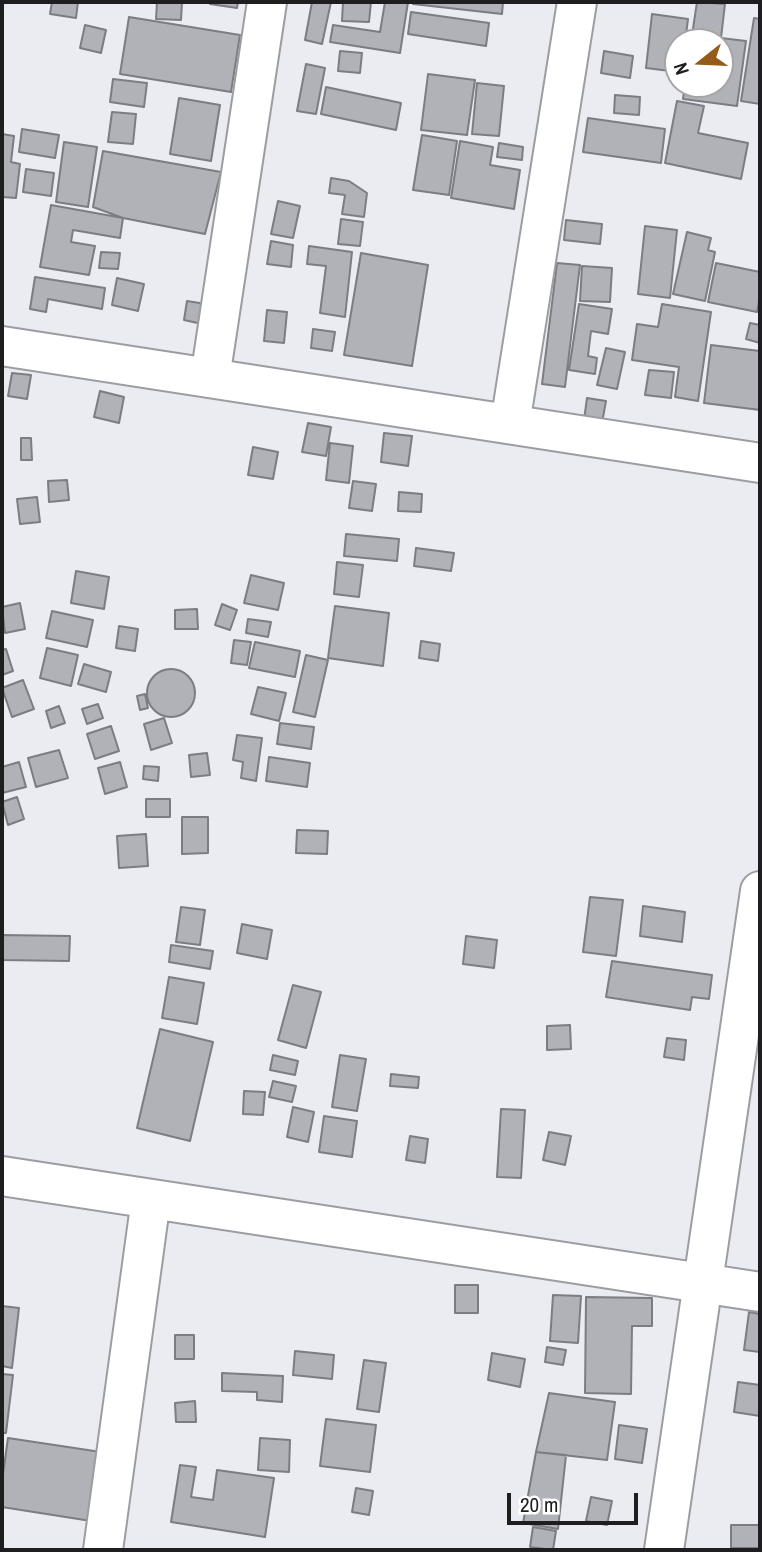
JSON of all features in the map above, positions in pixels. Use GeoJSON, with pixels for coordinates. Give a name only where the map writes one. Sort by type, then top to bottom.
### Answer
{"type":"FeatureCollection","features":[{"type":"Feature","properties":{"kind":"street"},"geometry":{"type":"LineString","coordinates":[[210,378],[267,2]]}},
{"type":"Feature","properties":{"kind":"street"},"geometry":{"type":"LineString","coordinates":[[510,424],[577,2]]}},
{"type":"Feature","properties":{"kind":"street"},"geometry":{"type":"LineString","coordinates":[[2,346],[760,463]]}},
{"type":"Feature","properties":{"kind":"street"},"geometry":{"type":"LineString","coordinates":[[664,1550],[760,891]]}},
{"type":"Feature","properties":{"kind":"street"},"geometry":{"type":"LineString","coordinates":[[2,1176],[760,1292]]}},
{"type":"Feature","properties":{"kind":"street"},"geometry":{"type":"LineString","coordinates":[[103,1550],[151,1199]]}},
{"type":"Feature","properties":{"kind":"building"},"geometry":{"type":"Polygon","coordinates":[[[52,2],[78,2],[76,18],[50,14],[52,2]]]}},
{"type":"Feature","properties":{"kind":"building"},"geometry":{"type":"Polygon","coordinates":[[[157,2],[182,2],[181,20],[156,19],[157,2]]]}},
{"type":"Feature","properties":{"kind":"building"},"geometry":{"type":"Polygon","coordinates":[[[210,2],[238,2],[237,8],[210,2]]]}},
{"type":"Feature","properties":{"kind":"building"},"geometry":{"type":"Polygon","coordinates":[[[312,2],[331,2],[322,44],[305,40],[312,2]]]}},
{"type":"Feature","properties":{"kind":"building"},"geometry":{"type":"Polygon","coordinates":[[[343,2],[371,2],[369,22],[342,21],[343,2]]]}},
{"type":"Feature","properties":{"kind":"building"},"geometry":{"type":"Polygon","coordinates":[[[385,2],[408,2],[400,53],[330,42],[333,25],[380,32],[385,2]]]}},
{"type":"Feature","properties":{"kind":"building"},"geometry":{"type":"Polygon","coordinates":[[[413,2],[503,2],[502,14],[413,2]]]}},
{"type":"Feature","properties":{"kind":"building"},"geometry":{"type":"Polygon","coordinates":[[[697,2],[725,4],[722,28],[693,28],[697,2]]]}},
{"type":"Feature","properties":{"kind":"building"},"geometry":{"type":"Polygon","coordinates":[[[411,12],[489,23],[486,46],[408,34],[411,12]]]}},
{"type":"Feature","properties":{"kind":"building"},"geometry":{"type":"Polygon","coordinates":[[[652,14],[688,19],[687,28],[664,28],[664,70],[646,68],[652,14]]]}},
{"type":"Feature","properties":{"kind":"building"},"geometry":{"type":"Polygon","coordinates":[[[129,17],[240,35],[231,92],[120,74],[129,17]]]}},
{"type":"Feature","properties":{"kind":"building"},"geometry":{"type":"Polygon","coordinates":[[[754,18],[760,19],[760,104],[741,101],[754,18]]]}},
{"type":"Feature","properties":{"kind":"building"},"geometry":{"type":"Polygon","coordinates":[[[85,25],[106,30],[101,53],[80,48],[85,25]]]}},
{"type":"Feature","properties":{"kind":"building"},"geometry":{"type":"Polygon","coordinates":[[[734,40],[746,41],[737,106],[683,99],[734,98],[734,40]]]}},
{"type":"Feature","properties":{"kind":"building"},"geometry":{"type":"Polygon","coordinates":[[[340,51],[362,53],[360,73],[338,71],[340,51]]]}},
{"type":"Feature","properties":{"kind":"building"},"geometry":{"type":"Polygon","coordinates":[[[604,51],[633,56],[630,78],[601,73],[604,51]]]}},
{"type":"Feature","properties":{"kind":"building"},"geometry":{"type":"Polygon","coordinates":[[[306,64],[325,68],[316,114],[297,111],[306,64]]]}},
{"type":"Feature","properties":{"kind":"building"},"geometry":{"type":"Polygon","coordinates":[[[428,74],[475,80],[467,135],[421,130],[428,74]]]}},
{"type":"Feature","properties":{"kind":"building"},"geometry":{"type":"Polygon","coordinates":[[[113,79],[147,83],[144,107],[110,102],[113,79]]]}},
{"type":"Feature","properties":{"kind":"building"},"geometry":{"type":"Polygon","coordinates":[[[477,83],[504,86],[499,136],[472,134],[477,83]]]}},
{"type":"Feature","properties":{"kind":"building"},"geometry":{"type":"Polygon","coordinates":[[[326,87],[401,103],[396,130],[321,114],[326,87]]]}},
{"type":"Feature","properties":{"kind":"building"},"geometry":{"type":"Polygon","coordinates":[[[615,95],[640,97],[639,115],[614,113],[615,95]]]}},
{"type":"Feature","properties":{"kind":"building"},"geometry":{"type":"Polygon","coordinates":[[[179,98],[220,105],[211,161],[170,154],[179,98]]]}},
{"type":"Feature","properties":{"kind":"building"},"geometry":{"type":"Polygon","coordinates":[[[677,101],[704,106],[698,133],[748,143],[741,179],[665,163],[677,101]]]}},
{"type":"Feature","properties":{"kind":"building"},"geometry":{"type":"Polygon","coordinates":[[[112,112],[136,114],[133,144],[108,142],[112,112]]]}},
{"type":"Feature","properties":{"kind":"building"},"geometry":{"type":"Polygon","coordinates":[[[588,118],[665,129],[661,163],[583,152],[588,118]]]}},
{"type":"Feature","properties":{"kind":"building"},"geometry":{"type":"Polygon","coordinates":[[[22,129],[59,135],[55,158],[19,152],[22,129]]]}},
{"type":"Feature","properties":{"kind":"building"},"geometry":{"type":"Polygon","coordinates":[[[2,134],[14,136],[11,162],[20,164],[16,198],[2,197],[2,134]]]}},
{"type":"Feature","properties":{"kind":"building"},"geometry":{"type":"Polygon","coordinates":[[[422,135],[457,141],[449,195],[413,190],[422,135]]]}},
{"type":"Feature","properties":{"kind":"building"},"geometry":{"type":"Polygon","coordinates":[[[460,141],[493,147],[490,165],[520,170],[514,209],[451,198],[460,141]]]}},
{"type":"Feature","properties":{"kind":"building"},"geometry":{"type":"Polygon","coordinates":[[[64,142],[97,147],[88,207],[56,202],[64,142]]]}},
{"type":"Feature","properties":{"kind":"building"},"geometry":{"type":"Polygon","coordinates":[[[499,143],[523,147],[522,160],[497,157],[499,143]]]}},
{"type":"Feature","properties":{"kind":"building"},"geometry":{"type":"Polygon","coordinates":[[[103,151],[221,172],[205,234],[123,218],[93,207],[103,151]]]}},
{"type":"Feature","properties":{"kind":"building"},"geometry":{"type":"Polygon","coordinates":[[[26,169],[54,173],[51,196],[23,192],[26,169]]]}},
{"type":"Feature","properties":{"kind":"building"},"geometry":{"type":"Polygon","coordinates":[[[331,178],[349,181],[367,193],[364,217],[342,214],[345,195],[329,193],[331,178]]]}},
{"type":"Feature","properties":{"kind":"building"},"geometry":{"type":"Polygon","coordinates":[[[278,201],[300,206],[293,238],[271,234],[278,201]]]}},
{"type":"Feature","properties":{"kind":"building"},"geometry":{"type":"Polygon","coordinates":[[[51,205],[123,218],[120,238],[73,230],[71,242],[95,246],[89,275],[40,267],[51,205]]]}},
{"type":"Feature","properties":{"kind":"building"},"geometry":{"type":"Polygon","coordinates":[[[341,219],[363,222],[360,246],[338,244],[341,219]]]}},
{"type":"Feature","properties":{"kind":"building"},"geometry":{"type":"Polygon","coordinates":[[[566,220],[602,224],[600,244],[564,240],[566,220]]]}},
{"type":"Feature","properties":{"kind":"building"},"geometry":{"type":"Polygon","coordinates":[[[645,226],[677,230],[670,298],[638,294],[645,226]]]}},
{"type":"Feature","properties":{"kind":"building"},"geometry":{"type":"Polygon","coordinates":[[[687,232],[711,238],[708,250],[715,252],[705,301],[673,294],[687,232]]]}},
{"type":"Feature","properties":{"kind":"building"},"geometry":{"type":"Polygon","coordinates":[[[271,241],[293,245],[291,267],[267,264],[271,241]]]}},
{"type":"Feature","properties":{"kind":"building"},"geometry":{"type":"Polygon","coordinates":[[[309,246],[352,252],[345,317],[320,313],[326,266],[307,264],[309,246]]]}},
{"type":"Feature","properties":{"kind":"building"},"geometry":{"type":"Polygon","coordinates":[[[101,252],[120,253],[118,269],[99,268],[101,252]]]}},
{"type":"Feature","properties":{"kind":"building"},"geometry":{"type":"Polygon","coordinates":[[[361,253],[428,265],[412,366],[344,355],[361,253]]]}},
{"type":"Feature","properties":{"kind":"building"},"geometry":{"type":"Polygon","coordinates":[[[557,263],[580,265],[565,387],[542,384],[557,263]]]}},
{"type":"Feature","properties":{"kind":"building"},"geometry":{"type":"Polygon","coordinates":[[[716,263],[760,272],[757,312],[708,302],[716,263]]]}},
{"type":"Feature","properties":{"kind":"building"},"geometry":{"type":"Polygon","coordinates":[[[582,266],[612,268],[610,302],[580,301],[582,266]]]}},
{"type":"Feature","properties":{"kind":"building"},"geometry":{"type":"Polygon","coordinates":[[[35,277],[105,288],[102,309],[48,299],[46,312],[30,309],[35,277]]]}},
{"type":"Feature","properties":{"kind":"building"},"geometry":{"type":"Polygon","coordinates":[[[117,278],[144,284],[138,311],[112,305],[117,278]]]}},
{"type":"Feature","properties":{"kind":"building"},"geometry":{"type":"Polygon","coordinates":[[[187,301],[206,304],[202,324],[184,320],[187,301]]]}},
{"type":"Feature","properties":{"kind":"building"},"geometry":{"type":"Polygon","coordinates":[[[579,304],[612,309],[608,334],[591,331],[588,356],[597,358],[595,374],[569,370],[579,304]]]}},
{"type":"Feature","properties":{"kind":"building"},"geometry":{"type":"Polygon","coordinates":[[[662,304],[711,312],[698,401],[675,397],[679,367],[632,360],[637,324],[658,327],[662,304]]]}},
{"type":"Feature","properties":{"kind":"building"},"geometry":{"type":"Polygon","coordinates":[[[267,310],[287,312],[284,343],[264,341],[267,310]]]}},
{"type":"Feature","properties":{"kind":"building"},"geometry":{"type":"Polygon","coordinates":[[[750,323],[760,325],[760,343],[746,339],[750,323]]]}},
{"type":"Feature","properties":{"kind":"building"},"geometry":{"type":"Polygon","coordinates":[[[313,329],[335,332],[332,351],[311,348],[313,329]]]}},
{"type":"Feature","properties":{"kind":"building"},"geometry":{"type":"Polygon","coordinates":[[[711,345],[760,351],[760,410],[704,403],[711,345]]]}},
{"type":"Feature","properties":{"kind":"building"},"geometry":{"type":"Polygon","coordinates":[[[606,348],[625,352],[617,389],[597,385],[606,348]]]}},
{"type":"Feature","properties":{"kind":"building"},"geometry":{"type":"Polygon","coordinates":[[[649,370],[674,372],[671,398],[645,395],[649,370]]]}},
{"type":"Feature","properties":{"kind":"building"},"geometry":{"type":"Polygon","coordinates":[[[12,373],[31,375],[27,399],[8,396],[12,373]]]}},
{"type":"Feature","properties":{"kind":"building"},"geometry":{"type":"Polygon","coordinates":[[[100,391],[124,397],[119,423],[94,417],[100,391]]]}},
{"type":"Feature","properties":{"kind":"building"},"geometry":{"type":"Polygon","coordinates":[[[587,398],[606,401],[602,423],[584,420],[587,398]]]}},
{"type":"Feature","properties":{"kind":"building"},"geometry":{"type":"Polygon","coordinates":[[[308,423],[331,427],[326,456],[302,452],[308,423]]]}},
{"type":"Feature","properties":{"kind":"building"},"geometry":{"type":"Polygon","coordinates":[[[384,433],[412,436],[408,466],[381,462],[384,433]]]}},
{"type":"Feature","properties":{"kind":"building"},"geometry":{"type":"Polygon","coordinates":[[[21,438],[31,438],[32,460],[21,460],[21,438]]]}},
{"type":"Feature","properties":{"kind":"building"},"geometry":{"type":"Polygon","coordinates":[[[330,443],[353,446],[349,483],[326,480],[330,443]]]}},
{"type":"Feature","properties":{"kind":"building"},"geometry":{"type":"Polygon","coordinates":[[[253,447],[278,452],[273,479],[248,475],[253,447]]]}},
{"type":"Feature","properties":{"kind":"building"},"geometry":{"type":"Polygon","coordinates":[[[67,480],[69,500],[49,502],[48,481],[67,480]]]}},
{"type":"Feature","properties":{"kind":"building"},"geometry":{"type":"Polygon","coordinates":[[[353,481],[376,484],[372,511],[349,508],[353,481]]]}},
{"type":"Feature","properties":{"kind":"building"},"geometry":{"type":"Polygon","coordinates":[[[399,492],[422,494],[421,512],[398,511],[399,492]]]}},
{"type":"Feature","properties":{"kind":"building"},"geometry":{"type":"Polygon","coordinates":[[[37,497],[40,522],[20,524],[17,499],[37,497]]]}},
{"type":"Feature","properties":{"kind":"building"},"geometry":{"type":"Polygon","coordinates":[[[346,534],[399,539],[397,561],[344,556],[346,534]]]}},
{"type":"Feature","properties":{"kind":"building"},"geometry":{"type":"Polygon","coordinates":[[[416,548],[454,553],[451,571],[414,566],[416,548]]]}},
{"type":"Feature","properties":{"kind":"building"},"geometry":{"type":"Polygon","coordinates":[[[337,562],[363,565],[359,597],[334,594],[337,562]]]}},
{"type":"Feature","properties":{"kind":"building"},"geometry":{"type":"Polygon","coordinates":[[[76,571],[109,577],[104,609],[71,603],[76,571]]]}},
{"type":"Feature","properties":{"kind":"building"},"geometry":{"type":"Polygon","coordinates":[[[251,575],[284,583],[278,610],[244,603],[251,575]]]}},
{"type":"Feature","properties":{"kind":"building"},"geometry":{"type":"Polygon","coordinates":[[[20,603],[25,629],[5,633],[2,607],[20,603]]]}},
{"type":"Feature","properties":{"kind":"building"},"geometry":{"type":"Polygon","coordinates":[[[222,604],[237,610],[230,630],[215,625],[222,604]]]}},
{"type":"Feature","properties":{"kind":"building"},"geometry":{"type":"Polygon","coordinates":[[[335,606],[389,613],[383,666],[328,658],[335,606]]]}},
{"type":"Feature","properties":{"kind":"building"},"geometry":{"type":"Polygon","coordinates":[[[197,609],[198,629],[175,629],[175,610],[197,609]]]}},
{"type":"Feature","properties":{"kind":"building"},"geometry":{"type":"Polygon","coordinates":[[[52,611],[93,620],[87,647],[46,638],[52,611]]]}},
{"type":"Feature","properties":{"kind":"building"},"geometry":{"type":"Polygon","coordinates":[[[248,619],[271,622],[268,637],[246,633],[248,619]]]}},
{"type":"Feature","properties":{"kind":"building"},"geometry":{"type":"Polygon","coordinates":[[[119,626],[138,629],[135,651],[116,648],[119,626]]]}},
{"type":"Feature","properties":{"kind":"building"},"geometry":{"type":"Polygon","coordinates":[[[234,640],[251,642],[247,665],[231,663],[234,640]]]}},
{"type":"Feature","properties":{"kind":"building"},"geometry":{"type":"Polygon","coordinates":[[[421,641],[440,644],[438,661],[419,658],[421,641]]]}},
{"type":"Feature","properties":{"kind":"building"},"geometry":{"type":"Polygon","coordinates":[[[255,642],[300,651],[295,677],[249,668],[255,642]]]}},
{"type":"Feature","properties":{"kind":"building"},"geometry":{"type":"Polygon","coordinates":[[[47,648],[78,655],[71,686],[40,678],[47,648]]]}},
{"type":"Feature","properties":{"kind":"building"},"geometry":{"type":"Polygon","coordinates":[[[6,649],[13,671],[2,675],[2,650],[6,649]]]}},
{"type":"Feature","properties":{"kind":"building"},"geometry":{"type":"Polygon","coordinates":[[[306,655],[328,660],[315,717],[293,712],[306,655]]]}},
{"type":"Feature","properties":{"kind":"building"},"geometry":{"type":"Polygon","coordinates":[[[84,664],[111,672],[106,692],[78,684],[84,664]]]}},
{"type":"Feature","properties":{"kind":"building"},"geometry":{"type":"Polygon","coordinates":[[[171,669],[188,676],[195,693],[188,710],[171,717],[154,710],[147,693],[154,676],[171,669]]]}},
{"type":"Feature","properties":{"kind":"building"},"geometry":{"type":"Polygon","coordinates":[[[23,680],[34,709],[12,717],[2,688],[23,680]]]}},
{"type":"Feature","properties":{"kind":"building"},"geometry":{"type":"Polygon","coordinates":[[[258,687],[286,693],[279,721],[251,714],[258,687]]]}},
{"type":"Feature","properties":{"kind":"building"},"geometry":{"type":"Polygon","coordinates":[[[145,694],[148,708],[140,710],[137,696],[145,694]]]}},
{"type":"Feature","properties":{"kind":"building"},"geometry":{"type":"Polygon","coordinates":[[[98,704],[103,718],[87,724],[82,709],[98,704]]]}},
{"type":"Feature","properties":{"kind":"building"},"geometry":{"type":"Polygon","coordinates":[[[59,706],[65,723],[51,728],[46,711],[59,706]]]}},
{"type":"Feature","properties":{"kind":"building"},"geometry":{"type":"Polygon","coordinates":[[[164,718],[172,743],[151,750],[144,724],[164,718]]]}},
{"type":"Feature","properties":{"kind":"building"},"geometry":{"type":"Polygon","coordinates":[[[280,723],[314,727],[311,749],[277,744],[280,723]]]}},
{"type":"Feature","properties":{"kind":"building"},"geometry":{"type":"Polygon","coordinates":[[[111,726],[119,751],[95,759],[87,734],[111,726]]]}},
{"type":"Feature","properties":{"kind":"building"},"geometry":{"type":"Polygon","coordinates":[[[237,735],[262,738],[256,781],[241,778],[243,762],[233,760],[237,735]]]}},
{"type":"Feature","properties":{"kind":"building"},"geometry":{"type":"Polygon","coordinates":[[[59,750],[68,778],[36,787],[28,758],[59,750]]]}},
{"type":"Feature","properties":{"kind":"building"},"geometry":{"type":"Polygon","coordinates":[[[207,753],[210,775],[191,777],[189,755],[207,753]]]}},
{"type":"Feature","properties":{"kind":"building"},"geometry":{"type":"Polygon","coordinates":[[[269,757],[310,763],[307,787],[266,781],[269,757]]]}},
{"type":"Feature","properties":{"kind":"building"},"geometry":{"type":"Polygon","coordinates":[[[19,762],[26,787],[2,793],[2,767],[19,762]]]}},
{"type":"Feature","properties":{"kind":"building"},"geometry":{"type":"Polygon","coordinates":[[[120,762],[127,787],[105,794],[98,768],[120,762]]]}},
{"type":"Feature","properties":{"kind":"building"},"geometry":{"type":"Polygon","coordinates":[[[144,766],[159,767],[158,781],[143,779],[144,766]]]}},
{"type":"Feature","properties":{"kind":"building"},"geometry":{"type":"Polygon","coordinates":[[[17,797],[24,819],[8,825],[2,802],[17,797]]]}},
{"type":"Feature","properties":{"kind":"building"},"geometry":{"type":"Polygon","coordinates":[[[146,799],[170,799],[170,817],[146,817],[146,799]]]}},
{"type":"Feature","properties":{"kind":"building"},"geometry":{"type":"Polygon","coordinates":[[[182,817],[208,817],[208,853],[182,854],[182,817]]]}},
{"type":"Feature","properties":{"kind":"building"},"geometry":{"type":"Polygon","coordinates":[[[297,830],[328,831],[327,854],[296,853],[297,830]]]}},
{"type":"Feature","properties":{"kind":"building"},"geometry":{"type":"Polygon","coordinates":[[[146,834],[148,866],[119,868],[117,836],[146,834]]]}},
{"type":"Feature","properties":{"kind":"building"},"geometry":{"type":"Polygon","coordinates":[[[590,897],[623,900],[616,956],[583,952],[590,897]]]}},
{"type":"Feature","properties":{"kind":"building"},"geometry":{"type":"Polygon","coordinates":[[[643,906],[685,912],[682,942],[640,936],[643,906]]]}},
{"type":"Feature","properties":{"kind":"building"},"geometry":{"type":"Polygon","coordinates":[[[181,907],[205,910],[200,945],[176,942],[181,907]]]}},
{"type":"Feature","properties":{"kind":"building"},"geometry":{"type":"Polygon","coordinates":[[[242,924],[272,930],[267,959],[237,953],[242,924]]]}},
{"type":"Feature","properties":{"kind":"building"},"geometry":{"type":"Polygon","coordinates":[[[2,935],[70,936],[69,961],[2,960],[2,935]]]}},
{"type":"Feature","properties":{"kind":"building"},"geometry":{"type":"Polygon","coordinates":[[[466,936],[497,940],[494,968],[463,964],[466,936]]]}},
{"type":"Feature","properties":{"kind":"building"},"geometry":{"type":"Polygon","coordinates":[[[171,945],[213,951],[210,969],[169,962],[171,945]]]}},
{"type":"Feature","properties":{"kind":"building"},"geometry":{"type":"Polygon","coordinates":[[[612,961],[712,975],[709,999],[692,997],[690,1010],[606,997],[612,961]]]}},
{"type":"Feature","properties":{"kind":"building"},"geometry":{"type":"Polygon","coordinates":[[[169,977],[204,983],[197,1024],[162,1018],[169,977]]]}},
{"type":"Feature","properties":{"kind":"building"},"geometry":{"type":"Polygon","coordinates":[[[293,985],[321,992],[306,1048],[278,1040],[293,985]]]}},
{"type":"Feature","properties":{"kind":"building"},"geometry":{"type":"Polygon","coordinates":[[[570,1025],[571,1049],[547,1050],[547,1026],[570,1025]]]}},
{"type":"Feature","properties":{"kind":"building"},"geometry":{"type":"Polygon","coordinates":[[[160,1029],[213,1042],[190,1141],[137,1128],[160,1029]]]}},
{"type":"Feature","properties":{"kind":"building"},"geometry":{"type":"Polygon","coordinates":[[[667,1038],[686,1040],[684,1060],[664,1057],[667,1038]]]}},
{"type":"Feature","properties":{"kind":"building"},"geometry":{"type":"Polygon","coordinates":[[[273,1055],[298,1061],[295,1075],[270,1070],[273,1055]]]}},
{"type":"Feature","properties":{"kind":"building"},"geometry":{"type":"Polygon","coordinates":[[[340,1055],[366,1059],[357,1111],[332,1107],[340,1055]]]}},
{"type":"Feature","properties":{"kind":"building"},"geometry":{"type":"Polygon","coordinates":[[[391,1074],[419,1077],[418,1088],[390,1086],[391,1074]]]}},
{"type":"Feature","properties":{"kind":"building"},"geometry":{"type":"Polygon","coordinates":[[[273,1081],[296,1086],[292,1102],[269,1097],[273,1081]]]}},
{"type":"Feature","properties":{"kind":"building"},"geometry":{"type":"Polygon","coordinates":[[[244,1091],[265,1092],[263,1115],[243,1114],[244,1091]]]}},
{"type":"Feature","properties":{"kind":"building"},"geometry":{"type":"Polygon","coordinates":[[[293,1107],[314,1112],[308,1142],[287,1137],[293,1107]]]}},
{"type":"Feature","properties":{"kind":"building"},"geometry":{"type":"Polygon","coordinates":[[[501,1109],[525,1110],[521,1178],[497,1177],[501,1109]]]}},
{"type":"Feature","properties":{"kind":"building"},"geometry":{"type":"Polygon","coordinates":[[[324,1116],[357,1121],[352,1157],[319,1152],[324,1116]]]}},
{"type":"Feature","properties":{"kind":"building"},"geometry":{"type":"Polygon","coordinates":[[[549,1132],[571,1136],[565,1165],[543,1160],[549,1132]]]}},
{"type":"Feature","properties":{"kind":"building"},"geometry":{"type":"Polygon","coordinates":[[[410,1136],[428,1139],[425,1163],[406,1160],[410,1136]]]}},
{"type":"Feature","properties":{"kind":"building"},"geometry":{"type":"Polygon","coordinates":[[[455,1285],[478,1285],[478,1313],[455,1313],[455,1285]]]}},
{"type":"Feature","properties":{"kind":"building"},"geometry":{"type":"Polygon","coordinates":[[[553,1295],[581,1296],[578,1343],[550,1341],[553,1295]]]}},
{"type":"Feature","properties":{"kind":"building"},"geometry":{"type":"Polygon","coordinates":[[[586,1297],[652,1298],[652,1326],[632,1326],[631,1394],[585,1393],[586,1297]]]}},
{"type":"Feature","properties":{"kind":"building"},"geometry":{"type":"Polygon","coordinates":[[[2,1306],[19,1308],[12,1368],[2,1366],[2,1306]]]}},
{"type":"Feature","properties":{"kind":"building"},"geometry":{"type":"Polygon","coordinates":[[[749,1312],[760,1314],[760,1352],[744,1350],[749,1312]]]}},
{"type":"Feature","properties":{"kind":"building"},"geometry":{"type":"Polygon","coordinates":[[[175,1335],[194,1335],[194,1359],[175,1359],[175,1335]]]}},
{"type":"Feature","properties":{"kind":"building"},"geometry":{"type":"Polygon","coordinates":[[[547,1347],[566,1350],[563,1365],[545,1362],[547,1347]]]}},
{"type":"Feature","properties":{"kind":"building"},"geometry":{"type":"Polygon","coordinates":[[[295,1351],[334,1355],[332,1379],[293,1375],[295,1351]]]}},
{"type":"Feature","properties":{"kind":"building"},"geometry":{"type":"Polygon","coordinates":[[[492,1353],[525,1359],[520,1387],[488,1380],[492,1353]]]}},
{"type":"Feature","properties":{"kind":"building"},"geometry":{"type":"Polygon","coordinates":[[[364,1360],[386,1363],[379,1412],[357,1409],[364,1360]]]}},
{"type":"Feature","properties":{"kind":"building"},"geometry":{"type":"Polygon","coordinates":[[[222,1373],[283,1376],[282,1402],[257,1400],[257,1392],[222,1391],[222,1373]]]}},
{"type":"Feature","properties":{"kind":"building"},"geometry":{"type":"Polygon","coordinates":[[[2,1374],[13,1375],[6,1433],[2,1433],[2,1374]]]}},
{"type":"Feature","properties":{"kind":"building"},"geometry":{"type":"Polygon","coordinates":[[[738,1382],[760,1385],[760,1416],[734,1412],[738,1382]]]}},
{"type":"Feature","properties":{"kind":"building"},"geometry":{"type":"Polygon","coordinates":[[[549,1393],[615,1402],[607,1460],[536,1452],[549,1393]]]}},
{"type":"Feature","properties":{"kind":"building"},"geometry":{"type":"Polygon","coordinates":[[[195,1401],[196,1422],[176,1422],[175,1403],[195,1401]]]}},
{"type":"Feature","properties":{"kind":"building"},"geometry":{"type":"Polygon","coordinates":[[[326,1419],[376,1425],[370,1472],[320,1466],[326,1419]]]}},
{"type":"Feature","properties":{"kind":"building"},"geometry":{"type":"Polygon","coordinates":[[[619,1425],[647,1429],[642,1463],[615,1459],[619,1425]]]}},
{"type":"Feature","properties":{"kind":"building"},"geometry":{"type":"Polygon","coordinates":[[[8,1438],[101,1452],[91,1521],[2,1507],[2,1481],[8,1438]]]}},
{"type":"Feature","properties":{"kind":"building"},"geometry":{"type":"Polygon","coordinates":[[[260,1438],[290,1440],[289,1472],[258,1470],[260,1438]]]}},
{"type":"Feature","properties":{"kind":"building"},"geometry":{"type":"Polygon","coordinates":[[[536,1452],[566,1455],[558,1529],[523,1523],[536,1452]]]}},
{"type":"Feature","properties":{"kind":"building"},"geometry":{"type":"Polygon","coordinates":[[[180,1465],[196,1467],[191,1497],[213,1500],[217,1470],[274,1478],[265,1537],[171,1522],[180,1465]]]}},
{"type":"Feature","properties":{"kind":"building"},"geometry":{"type":"Polygon","coordinates":[[[356,1488],[373,1491],[369,1515],[352,1512],[356,1488]]]}},
{"type":"Feature","properties":{"kind":"building"},"geometry":{"type":"Polygon","coordinates":[[[591,1497],[612,1501],[607,1525],[586,1521],[591,1497]]]}},
{"type":"Feature","properties":{"kind":"building"},"geometry":{"type":"Polygon","coordinates":[[[731,1525],[760,1525],[760,1548],[731,1548],[731,1525]]]}},
{"type":"Feature","properties":{"kind":"building"},"geometry":{"type":"Polygon","coordinates":[[[533,1527],[556,1531],[553,1550],[530,1547],[533,1527]]]}}]}
